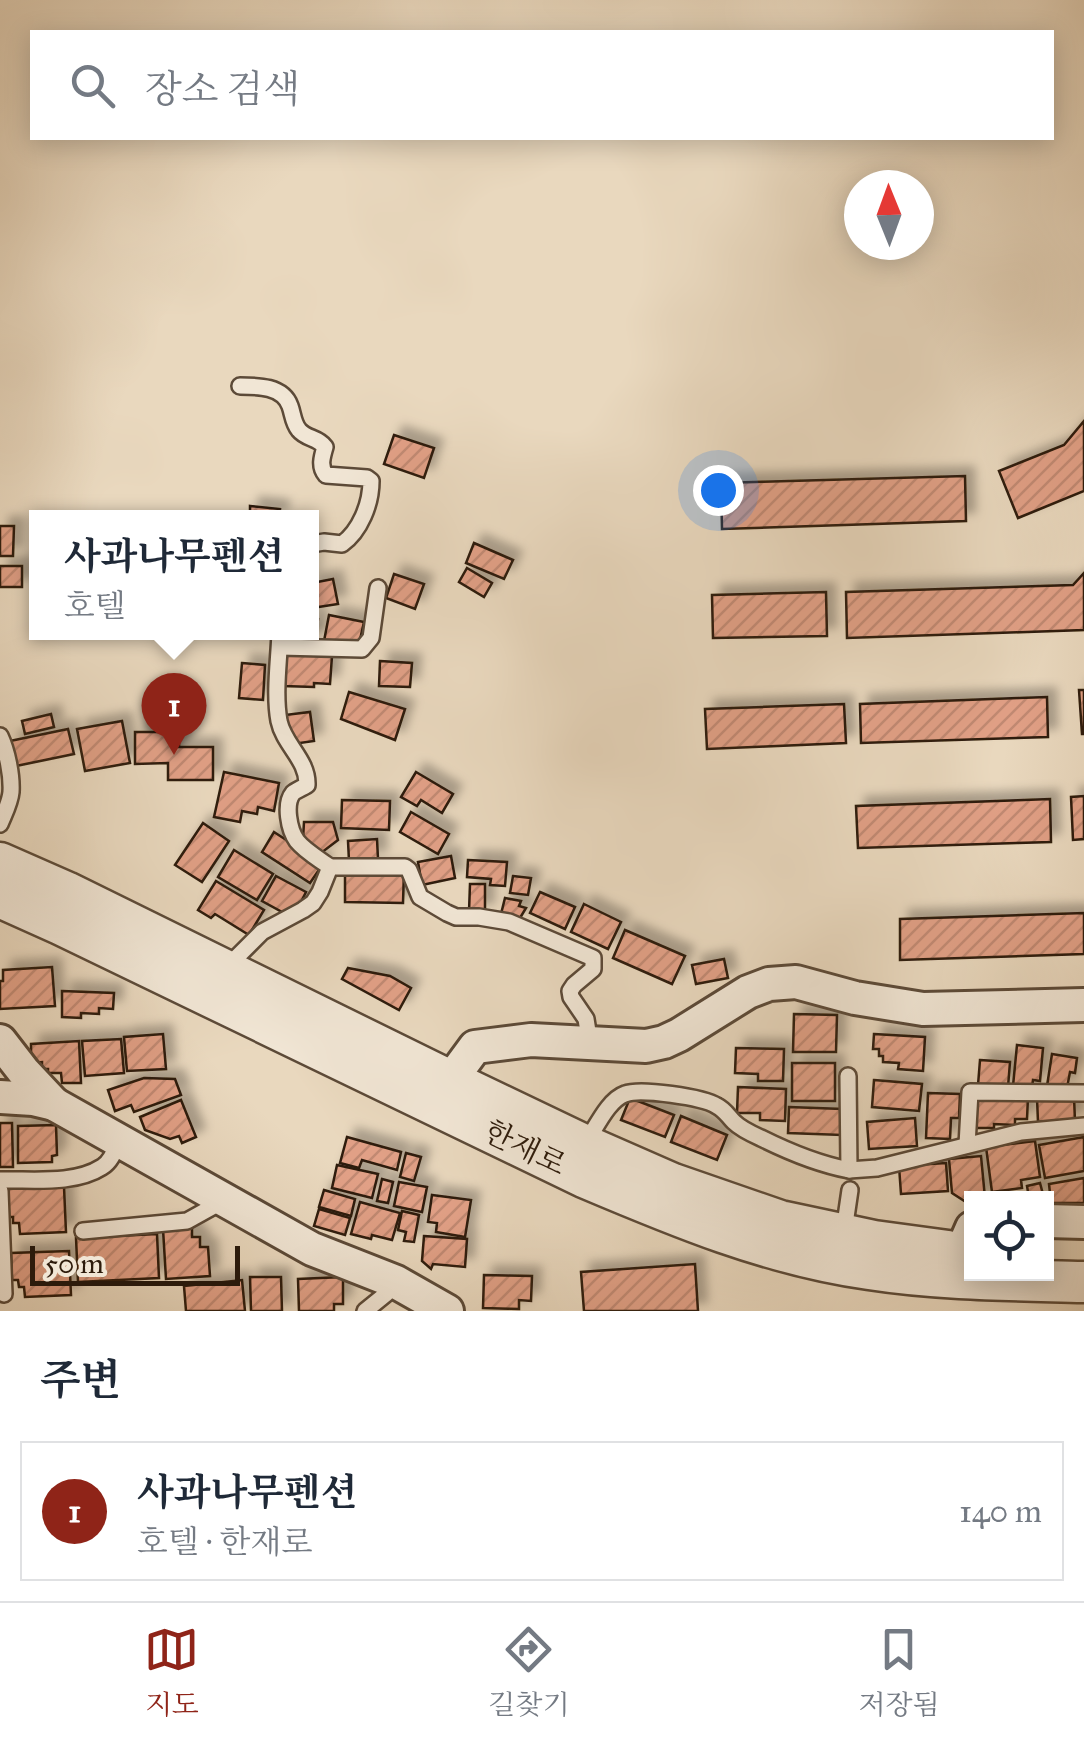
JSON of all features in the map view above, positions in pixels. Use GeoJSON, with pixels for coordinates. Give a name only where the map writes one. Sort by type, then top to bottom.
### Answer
{"type":"FeatureCollection","features":[{"type":"Feature","properties":{"kind":"street","name":"한재로"},"geometry":{"type":"LineString","coordinates":[[0,864],[66,892],[584,1146],[673,1184],[780,1222],[843,1235],[964,1245]]}},
{"type":"Feature","properties":{"kind":"street","name":"한재로"},"geometry":{"type":"LineString","coordinates":[[0,897],[584,1177],[672,1214],[769,1248],[867,1269],[956,1279],[1084,1282]]}},
{"type":"Feature","properties":{"kind":"street"},"geometry":{"type":"LineString","coordinates":[[450,1081],[475,1047],[531,1040],[646,1046],[691,1029],[748,992],[769,984],[796,982],[855,998],[923,1009],[1084,1005]]}},
{"type":"Feature","properties":{"kind":"street"},"geometry":{"type":"LineString","coordinates":[[0,1041],[54,1104],[312,1249],[396,1282],[447,1311]]}},
{"type":"Feature","properties":{"kind":"street"},"geometry":{"type":"LineString","coordinates":[[0,1097],[54,1104]]}},
{"type":"Feature","properties":{"kind":"street"},"geometry":{"type":"LineString","coordinates":[[1054,1221],[1084,1222]]}},
{"type":"Feature","properties":{"kind":"street"},"geometry":{"type":"LineString","coordinates":[[1054,1255],[1084,1256]]}},
{"type":"Feature","properties":{"kind":"lane"},"geometry":{"type":"LineString","coordinates":[[240,386],[268,388],[289,401],[301,434],[321,441],[325,447],[321,460],[326,475],[371,481],[363,519],[348,540],[342,544],[319,543]]}},
{"type":"Feature","properties":{"kind":"lane"},"geometry":{"type":"LineString","coordinates":[[378,588],[371,638],[362,648],[280,640],[278,718],[284,736],[306,768],[308,779],[308,785],[294,792],[288,808],[297,841],[330,867],[405,867],[410,870],[420,897],[456,918],[510,922],[593,958],[593,969],[570,991],[586,1019],[590,1044]]}},
{"type":"Feature","properties":{"kind":"lane"},"geometry":{"type":"LineString","coordinates":[[0,736],[11,788],[0,824]]}},
{"type":"Feature","properties":{"kind":"lane"},"geometry":{"type":"LineString","coordinates":[[224,970],[262,932],[312,903],[330,867]]}},
{"type":"Feature","properties":{"kind":"lane"},"geometry":{"type":"LineString","coordinates":[[848,1076],[849,1170]]}},
{"type":"Feature","properties":{"kind":"lane"},"geometry":{"type":"LineString","coordinates":[[967,1145],[970,1092],[1084,1093]]}},
{"type":"Feature","properties":{"kind":"lane"},"geometry":{"type":"LineString","coordinates":[[584,1146],[611,1105],[623,1094],[638,1093],[705,1100],[762,1139],[809,1160],[877,1176],[967,1145],[1021,1132],[1084,1126]]}},
{"type":"Feature","properties":{"kind":"lane"},"geometry":{"type":"LineString","coordinates":[[0,1180],[60,1179],[87,1173],[108,1163],[119,1141]]}},
{"type":"Feature","properties":{"kind":"lane"},"geometry":{"type":"LineString","coordinates":[[843,1235],[850,1190]]}},
{"type":"Feature","properties":{"kind":"lane"},"geometry":{"type":"LineString","coordinates":[[0,1191],[4,1294]]}},
{"type":"Feature","properties":{"kind":"lane"},"geometry":{"type":"LineString","coordinates":[[83,1231],[187,1221],[224,1200]]}},
{"type":"Feature","properties":{"kind":"lane"},"geometry":{"type":"LineString","coordinates":[[366,1311],[396,1282]]}},
{"type":"Feature","properties":{"kind":"building"},"geometry":{"type":"Polygon","coordinates":[[[1084,421],[1084,491],[1018,518],[999,471],[1064,445],[1084,421]]]}},
{"type":"Feature","properties":{"kind":"building"},"geometry":{"type":"Polygon","coordinates":[[[394,435],[434,448],[424,478],[384,464],[394,435]]]}},
{"type":"Feature","properties":{"kind":"building"},"geometry":{"type":"Polygon","coordinates":[[[965,476],[966,521],[722,529],[721,483],[965,476]]]}},
{"type":"Feature","properties":{"kind":"building"},"geometry":{"type":"Polygon","coordinates":[[[250,506],[280,509],[280,510],[250,510],[250,506]]]}},
{"type":"Feature","properties":{"kind":"building"},"geometry":{"type":"Polygon","coordinates":[[[0,526],[14,526],[13,556],[0,556],[0,526]]]}},
{"type":"Feature","properties":{"kind":"building"},"geometry":{"type":"Polygon","coordinates":[[[474,543],[513,560],[504,579],[466,563],[474,543]]]}},
{"type":"Feature","properties":{"kind":"building"},"geometry":{"type":"Polygon","coordinates":[[[0,566],[22,566],[22,587],[0,587],[0,566]]]}},
{"type":"Feature","properties":{"kind":"building"},"geometry":{"type":"Polygon","coordinates":[[[467,568],[492,583],[484,597],[459,582],[467,568]]]}},
{"type":"Feature","properties":{"kind":"building"},"geometry":{"type":"Polygon","coordinates":[[[1084,573],[1084,630],[847,638],[846,592],[1073,585],[1084,573]]]}},
{"type":"Feature","properties":{"kind":"building"},"geometry":{"type":"Polygon","coordinates":[[[394,574],[424,584],[415,609],[386,598],[394,574]]]}},
{"type":"Feature","properties":{"kind":"building"},"geometry":{"type":"Polygon","coordinates":[[[333,579],[338,604],[319,607],[319,582],[333,579]]]}},
{"type":"Feature","properties":{"kind":"building"},"geometry":{"type":"Polygon","coordinates":[[[826,592],[827,636],[713,638],[712,595],[826,592]]]}},
{"type":"Feature","properties":{"kind":"building"},"geometry":{"type":"Polygon","coordinates":[[[329,615],[364,622],[359,644],[324,641],[329,615]]]}},
{"type":"Feature","properties":{"kind":"building"},"geometry":{"type":"Polygon","coordinates":[[[285,654],[332,656],[330,684],[283,686],[285,654]]]}},
{"type":"Feature","properties":{"kind":"building"},"geometry":{"type":"Polygon","coordinates":[[[380,661],[412,663],[410,687],[379,686],[380,661]]]}},
{"type":"Feature","properties":{"kind":"building"},"geometry":{"type":"Polygon","coordinates":[[[242,663],[265,665],[263,700],[239,698],[242,663]]]}},
{"type":"Feature","properties":{"kind":"building"},"geometry":{"type":"Polygon","coordinates":[[[1079,690],[1084,690],[1084,734],[1082,734],[1079,690]]]}},
{"type":"Feature","properties":{"kind":"building"},"geometry":{"type":"Polygon","coordinates":[[[349,692],[405,709],[395,740],[341,719],[349,692]]]}},
{"type":"Feature","properties":{"kind":"building"},"geometry":{"type":"Polygon","coordinates":[[[1047,697],[1048,737],[861,743],[860,704],[1047,697]]]}},
{"type":"Feature","properties":{"kind":"building"},"geometry":{"type":"Polygon","coordinates":[[[844,704],[846,743],[707,749],[705,709],[844,704]]]}},
{"type":"Feature","properties":{"kind":"building"},"geometry":{"type":"Polygon","coordinates":[[[310,712],[314,741],[293,744],[285,715],[310,712]]]}},
{"type":"Feature","properties":{"kind":"building"},"geometry":{"type":"Polygon","coordinates":[[[51,714],[54,727],[25,734],[22,721],[51,714]]]}},
{"type":"Feature","properties":{"kind":"building"},"geometry":{"type":"Polygon","coordinates":[[[122,721],[130,763],[85,771],[77,729],[122,721]]]}},
{"type":"Feature","properties":{"kind":"building"},"geometry":{"type":"Polygon","coordinates":[[[68,729],[74,754],[16,766],[10,741],[68,729]]]}},
{"type":"Feature","properties":{"kind":"building"},"geometry":{"type":"Polygon","coordinates":[[[135,732],[179,732],[179,747],[213,747],[213,780],[168,780],[168,763],[135,764],[135,732]]]}},
{"type":"Feature","properties":{"kind":"building"},"geometry":{"type":"Polygon","coordinates":[[[224,772],[279,783],[274,811],[258,807],[257,814],[242,811],[240,822],[214,817],[224,772]]]}},
{"type":"Feature","properties":{"kind":"building"},"geometry":{"type":"Polygon","coordinates":[[[416,772],[453,794],[442,813],[421,800],[417,806],[401,797],[416,772]]]}},
{"type":"Feature","properties":{"kind":"building"},"geometry":{"type":"Polygon","coordinates":[[[1084,796],[1084,839],[1073,840],[1071,797],[1084,796]]]}},
{"type":"Feature","properties":{"kind":"building"},"geometry":{"type":"Polygon","coordinates":[[[1050,799],[1051,842],[858,848],[856,806],[1050,799]]]}},
{"type":"Feature","properties":{"kind":"building"},"geometry":{"type":"Polygon","coordinates":[[[342,800],[390,801],[389,830],[341,828],[342,800]]]}},
{"type":"Feature","properties":{"kind":"building"},"geometry":{"type":"Polygon","coordinates":[[[411,812],[449,834],[438,854],[400,832],[411,812]]]}},
{"type":"Feature","properties":{"kind":"building"},"geometry":{"type":"Polygon","coordinates":[[[304,822],[333,822],[338,840],[321,853],[303,839],[304,822]]]}},
{"type":"Feature","properties":{"kind":"building"},"geometry":{"type":"Polygon","coordinates":[[[203,823],[229,841],[202,882],[175,865],[203,823]]]}},
{"type":"Feature","properties":{"kind":"building"},"geometry":{"type":"Polygon","coordinates":[[[274,832],[323,864],[310,883],[262,852],[274,832]]]}},
{"type":"Feature","properties":{"kind":"building"},"geometry":{"type":"Polygon","coordinates":[[[377,839],[378,859],[349,861],[348,841],[377,839]]]}},
{"type":"Feature","properties":{"kind":"building"},"geometry":{"type":"Polygon","coordinates":[[[234,850],[273,874],[257,900],[218,877],[234,850]]]}},
{"type":"Feature","properties":{"kind":"building"},"geometry":{"type":"Polygon","coordinates":[[[451,856],[455,878],[422,885],[418,862],[451,856]]]}},
{"type":"Feature","properties":{"kind":"building"},"geometry":{"type":"Polygon","coordinates":[[[468,860],[507,862],[505,886],[490,885],[491,879],[467,877],[468,860]]]}},
{"type":"Feature","properties":{"kind":"building"},"geometry":{"type":"Polygon","coordinates":[[[345,870],[404,871],[403,903],[345,902],[345,870]]]}},
{"type":"Feature","properties":{"kind":"building"},"geometry":{"type":"Polygon","coordinates":[[[276,876],[306,892],[300,904],[284,913],[262,901],[276,876]]]}},
{"type":"Feature","properties":{"kind":"building"},"geometry":{"type":"Polygon","coordinates":[[[513,876],[531,878],[528,895],[510,893],[513,876]]]}},
{"type":"Feature","properties":{"kind":"building"},"geometry":{"type":"Polygon","coordinates":[[[216,881],[264,910],[249,935],[215,914],[211,918],[198,910],[216,881]]]}},
{"type":"Feature","properties":{"kind":"building"},"geometry":{"type":"Polygon","coordinates":[[[470,884],[485,884],[485,912],[469,912],[470,884]]]}},
{"type":"Feature","properties":{"kind":"building"},"geometry":{"type":"Polygon","coordinates":[[[540,892],[575,907],[565,929],[530,913],[540,892]]]}},
{"type":"Feature","properties":{"kind":"building"},"geometry":{"type":"Polygon","coordinates":[[[505,898],[521,901],[519,906],[526,908],[520,918],[501,914],[505,898]]]}},
{"type":"Feature","properties":{"kind":"building"},"geometry":{"type":"Polygon","coordinates":[[[584,904],[621,922],[608,949],[571,932],[584,904]]]}},
{"type":"Feature","properties":{"kind":"building"},"geometry":{"type":"Polygon","coordinates":[[[1084,913],[1084,954],[900,960],[900,919],[1084,913]]]}},
{"type":"Feature","properties":{"kind":"building"},"geometry":{"type":"Polygon","coordinates":[[[625,930],[685,956],[672,984],[613,958],[625,930]]]}},
{"type":"Feature","properties":{"kind":"building"},"geometry":{"type":"Polygon","coordinates":[[[724,959],[728,978],[696,984],[692,965],[724,959]]]}},
{"type":"Feature","properties":{"kind":"building"},"geometry":{"type":"Polygon","coordinates":[[[52,967],[55,1006],[0,1009],[3,970],[52,967]]]}},
{"type":"Feature","properties":{"kind":"building"},"geometry":{"type":"Polygon","coordinates":[[[348,968],[390,976],[411,988],[399,1010],[342,979],[348,968]]]}},
{"type":"Feature","properties":{"kind":"building"},"geometry":{"type":"Polygon","coordinates":[[[62,991],[114,993],[113,1009],[99,1008],[99,1014],[81,1013],[81,1018],[62,1017],[62,991]]]}},
{"type":"Feature","properties":{"kind":"building"},"geometry":{"type":"Polygon","coordinates":[[[794,1014],[837,1015],[836,1052],[793,1052],[794,1014]]]}},
{"type":"Feature","properties":{"kind":"building"},"geometry":{"type":"Polygon","coordinates":[[[163,1034],[166,1069],[127,1071],[124,1037],[163,1034]]]}},
{"type":"Feature","properties":{"kind":"building"},"geometry":{"type":"Polygon","coordinates":[[[874,1034],[925,1037],[923,1071],[898,1069],[899,1063],[883,1062],[879,1049],[873,1049],[874,1034]]]}},
{"type":"Feature","properties":{"kind":"building"},"geometry":{"type":"Polygon","coordinates":[[[121,1039],[124,1073],[85,1076],[82,1041],[121,1039]]]}},
{"type":"Feature","properties":{"kind":"building"},"geometry":{"type":"Polygon","coordinates":[[[79,1041],[81,1083],[62,1083],[61,1073],[48,1073],[48,1069],[42,1069],[42,1062],[31,1063],[31,1044],[79,1041]]]}},
{"type":"Feature","properties":{"kind":"building"},"geometry":{"type":"Polygon","coordinates":[[[1017,1045],[1043,1048],[1040,1081],[1033,1080],[1032,1088],[1013,1086],[1017,1045]]]}},
{"type":"Feature","properties":{"kind":"building"},"geometry":{"type":"Polygon","coordinates":[[[736,1048],[784,1049],[783,1081],[758,1081],[758,1074],[735,1073],[736,1048]]]}},
{"type":"Feature","properties":{"kind":"building"},"geometry":{"type":"Polygon","coordinates":[[[1052,1054],[1077,1058],[1067,1088],[1047,1086],[1052,1054]]]}},
{"type":"Feature","properties":{"kind":"building"},"geometry":{"type":"Polygon","coordinates":[[[980,1060],[1010,1062],[1008,1087],[978,1085],[980,1060]]]}},
{"type":"Feature","properties":{"kind":"building"},"geometry":{"type":"Polygon","coordinates":[[[792,1063],[835,1063],[835,1101],[792,1101],[792,1063]]]}},
{"type":"Feature","properties":{"kind":"building"},"geometry":{"type":"Polygon","coordinates":[[[144,1078],[175,1079],[181,1095],[134,1112],[131,1105],[115,1111],[108,1090],[144,1078]]]}},
{"type":"Feature","properties":{"kind":"building"},"geometry":{"type":"Polygon","coordinates":[[[874,1080],[922,1084],[919,1111],[872,1107],[874,1080]]]}},
{"type":"Feature","properties":{"kind":"building"},"geometry":{"type":"Polygon","coordinates":[[[738,1087],[786,1089],[785,1121],[760,1120],[760,1113],[737,1113],[738,1087]]]}},
{"type":"Feature","properties":{"kind":"building"},"geometry":{"type":"Polygon","coordinates":[[[928,1093],[960,1094],[959,1118],[951,1118],[950,1139],[926,1138],[928,1093]]]}},
{"type":"Feature","properties":{"kind":"building"},"geometry":{"type":"Polygon","coordinates":[[[976,1094],[1028,1097],[1027,1119],[1015,1119],[1015,1125],[974,1128],[976,1094]]]}},
{"type":"Feature","properties":{"kind":"building"},"geometry":{"type":"Polygon","coordinates":[[[1074,1097],[1075,1121],[1038,1122],[1037,1098],[1074,1097]]]}},
{"type":"Feature","properties":{"kind":"building"},"geometry":{"type":"Polygon","coordinates":[[[630,1098],[674,1115],[665,1137],[621,1120],[630,1098]]]}},
{"type":"Feature","properties":{"kind":"building"},"geometry":{"type":"Polygon","coordinates":[[[181,1100],[196,1137],[182,1143],[179,1136],[170,1139],[145,1130],[140,1117],[181,1100]]]}},
{"type":"Feature","properties":{"kind":"building"},"geometry":{"type":"Polygon","coordinates":[[[789,1107],[842,1109],[842,1135],[788,1133],[789,1107]]]}},
{"type":"Feature","properties":{"kind":"building"},"geometry":{"type":"Polygon","coordinates":[[[681,1116],[727,1135],[717,1160],[671,1142],[681,1116]]]}},
{"type":"Feature","properties":{"kind":"building"},"geometry":{"type":"Polygon","coordinates":[[[915,1118],[917,1146],[869,1149],[867,1122],[915,1118]]]}},
{"type":"Feature","properties":{"kind":"building"},"geometry":{"type":"Polygon","coordinates":[[[0,1123],[12,1123],[13,1167],[0,1167],[0,1123]]]}},
{"type":"Feature","properties":{"kind":"building"},"geometry":{"type":"Polygon","coordinates":[[[56,1125],[57,1155],[52,1156],[52,1162],[18,1163],[18,1126],[56,1125]]]}},
{"type":"Feature","properties":{"kind":"building"},"geometry":{"type":"Polygon","coordinates":[[[347,1137],[401,1152],[397,1170],[362,1160],[359,1168],[340,1163],[347,1137]]]}},
{"type":"Feature","properties":{"kind":"building"},"geometry":{"type":"Polygon","coordinates":[[[1084,1137],[1084,1171],[1045,1178],[1039,1145],[1084,1137]]]}},
{"type":"Feature","properties":{"kind":"building"},"geometry":{"type":"Polygon","coordinates":[[[1035,1141],[1040,1177],[1021,1180],[1022,1188],[992,1191],[986,1147],[1035,1141]]]}},
{"type":"Feature","properties":{"kind":"building"},"geometry":{"type":"Polygon","coordinates":[[[406,1153],[421,1157],[414,1181],[400,1177],[406,1153]]]}},
{"type":"Feature","properties":{"kind":"building"},"geometry":{"type":"Polygon","coordinates":[[[981,1156],[984,1191],[964,1191],[964,1201],[952,1193],[949,1159],[981,1156]]]}},
{"type":"Feature","properties":{"kind":"building"},"geometry":{"type":"Polygon","coordinates":[[[946,1163],[948,1191],[901,1194],[899,1166],[946,1163]]]}},
{"type":"Feature","properties":{"kind":"building"},"geometry":{"type":"Polygon","coordinates":[[[337,1165],[378,1174],[372,1198],[332,1188],[337,1165]]]}},
{"type":"Feature","properties":{"kind":"building"},"geometry":{"type":"Polygon","coordinates":[[[1084,1178],[1084,1203],[1054,1203],[1054,1191],[1050,1191],[1049,1184],[1084,1178]]]}},
{"type":"Feature","properties":{"kind":"building"},"geometry":{"type":"Polygon","coordinates":[[[382,1179],[393,1182],[388,1203],[377,1201],[382,1179]]]}},
{"type":"Feature","properties":{"kind":"building"},"geometry":{"type":"Polygon","coordinates":[[[399,1182],[427,1187],[422,1212],[394,1206],[399,1182]]]}},
{"type":"Feature","properties":{"kind":"building"},"geometry":{"type":"Polygon","coordinates":[[[1040,1183],[1042,1191],[1028,1191],[1027,1186],[1040,1183]]]}},
{"type":"Feature","properties":{"kind":"building"},"geometry":{"type":"Polygon","coordinates":[[[64,1187],[66,1232],[20,1234],[19,1223],[6,1217],[6,1189],[64,1187]]]}},
{"type":"Feature","properties":{"kind":"building"},"geometry":{"type":"Polygon","coordinates":[[[324,1190],[355,1199],[351,1216],[319,1207],[324,1190]]]}},
{"type":"Feature","properties":{"kind":"building"},"geometry":{"type":"Polygon","coordinates":[[[432,1195],[471,1200],[465,1237],[436,1232],[437,1223],[428,1222],[432,1195]]]}},
{"type":"Feature","properties":{"kind":"building"},"geometry":{"type":"Polygon","coordinates":[[[360,1202],[400,1213],[392,1240],[351,1234],[360,1202]]]}},
{"type":"Feature","properties":{"kind":"building"},"geometry":{"type":"Polygon","coordinates":[[[319,1209],[350,1218],[345,1235],[314,1226],[319,1209]]]}},
{"type":"Feature","properties":{"kind":"building"},"geometry":{"type":"Polygon","coordinates":[[[402,1211],[419,1215],[414,1242],[404,1241],[406,1232],[398,1230],[402,1211]]]}},
{"type":"Feature","properties":{"kind":"building"},"geometry":{"type":"Polygon","coordinates":[[[192,1227],[192,1237],[200,1237],[200,1247],[208,1247],[210,1276],[166,1279],[163,1229],[192,1227]]]}},
{"type":"Feature","properties":{"kind":"building"},"geometry":{"type":"Polygon","coordinates":[[[157,1234],[159,1278],[78,1282],[76,1238],[157,1234]]]}},
{"type":"Feature","properties":{"kind":"building"},"geometry":{"type":"Polygon","coordinates":[[[424,1236],[467,1239],[465,1267],[433,1264],[431,1269],[422,1261],[424,1236]]]}},
{"type":"Feature","properties":{"kind":"building"},"geometry":{"type":"Polygon","coordinates":[[[69,1251],[71,1295],[25,1297],[24,1287],[19,1287],[18,1280],[12,1280],[11,1253],[69,1251]]]}},
{"type":"Feature","properties":{"kind":"building"},"geometry":{"type":"Polygon","coordinates":[[[695,1264],[698,1311],[584,1311],[581,1272],[695,1264]]]}},
{"type":"Feature","properties":{"kind":"building"},"geometry":{"type":"Polygon","coordinates":[[[484,1275],[532,1276],[531,1301],[519,1300],[519,1309],[483,1308],[484,1275]]]}},
{"type":"Feature","properties":{"kind":"building"},"geometry":{"type":"Polygon","coordinates":[[[250,1277],[281,1277],[282,1311],[251,1311],[250,1277]]]}},
{"type":"Feature","properties":{"kind":"building"},"geometry":{"type":"Polygon","coordinates":[[[343,1277],[343,1304],[334,1304],[334,1311],[299,1311],[298,1279],[343,1277]]]}},
{"type":"Feature","properties":{"kind":"building"},"geometry":{"type":"Polygon","coordinates":[[[242,1280],[245,1311],[186,1311],[184,1286],[242,1280]]]}},
{"type":"Feature","properties":{"kind":"place","name":"사과나무펜션"},"geometry":{"type":"Point","coordinates":[174,755]}}]}
